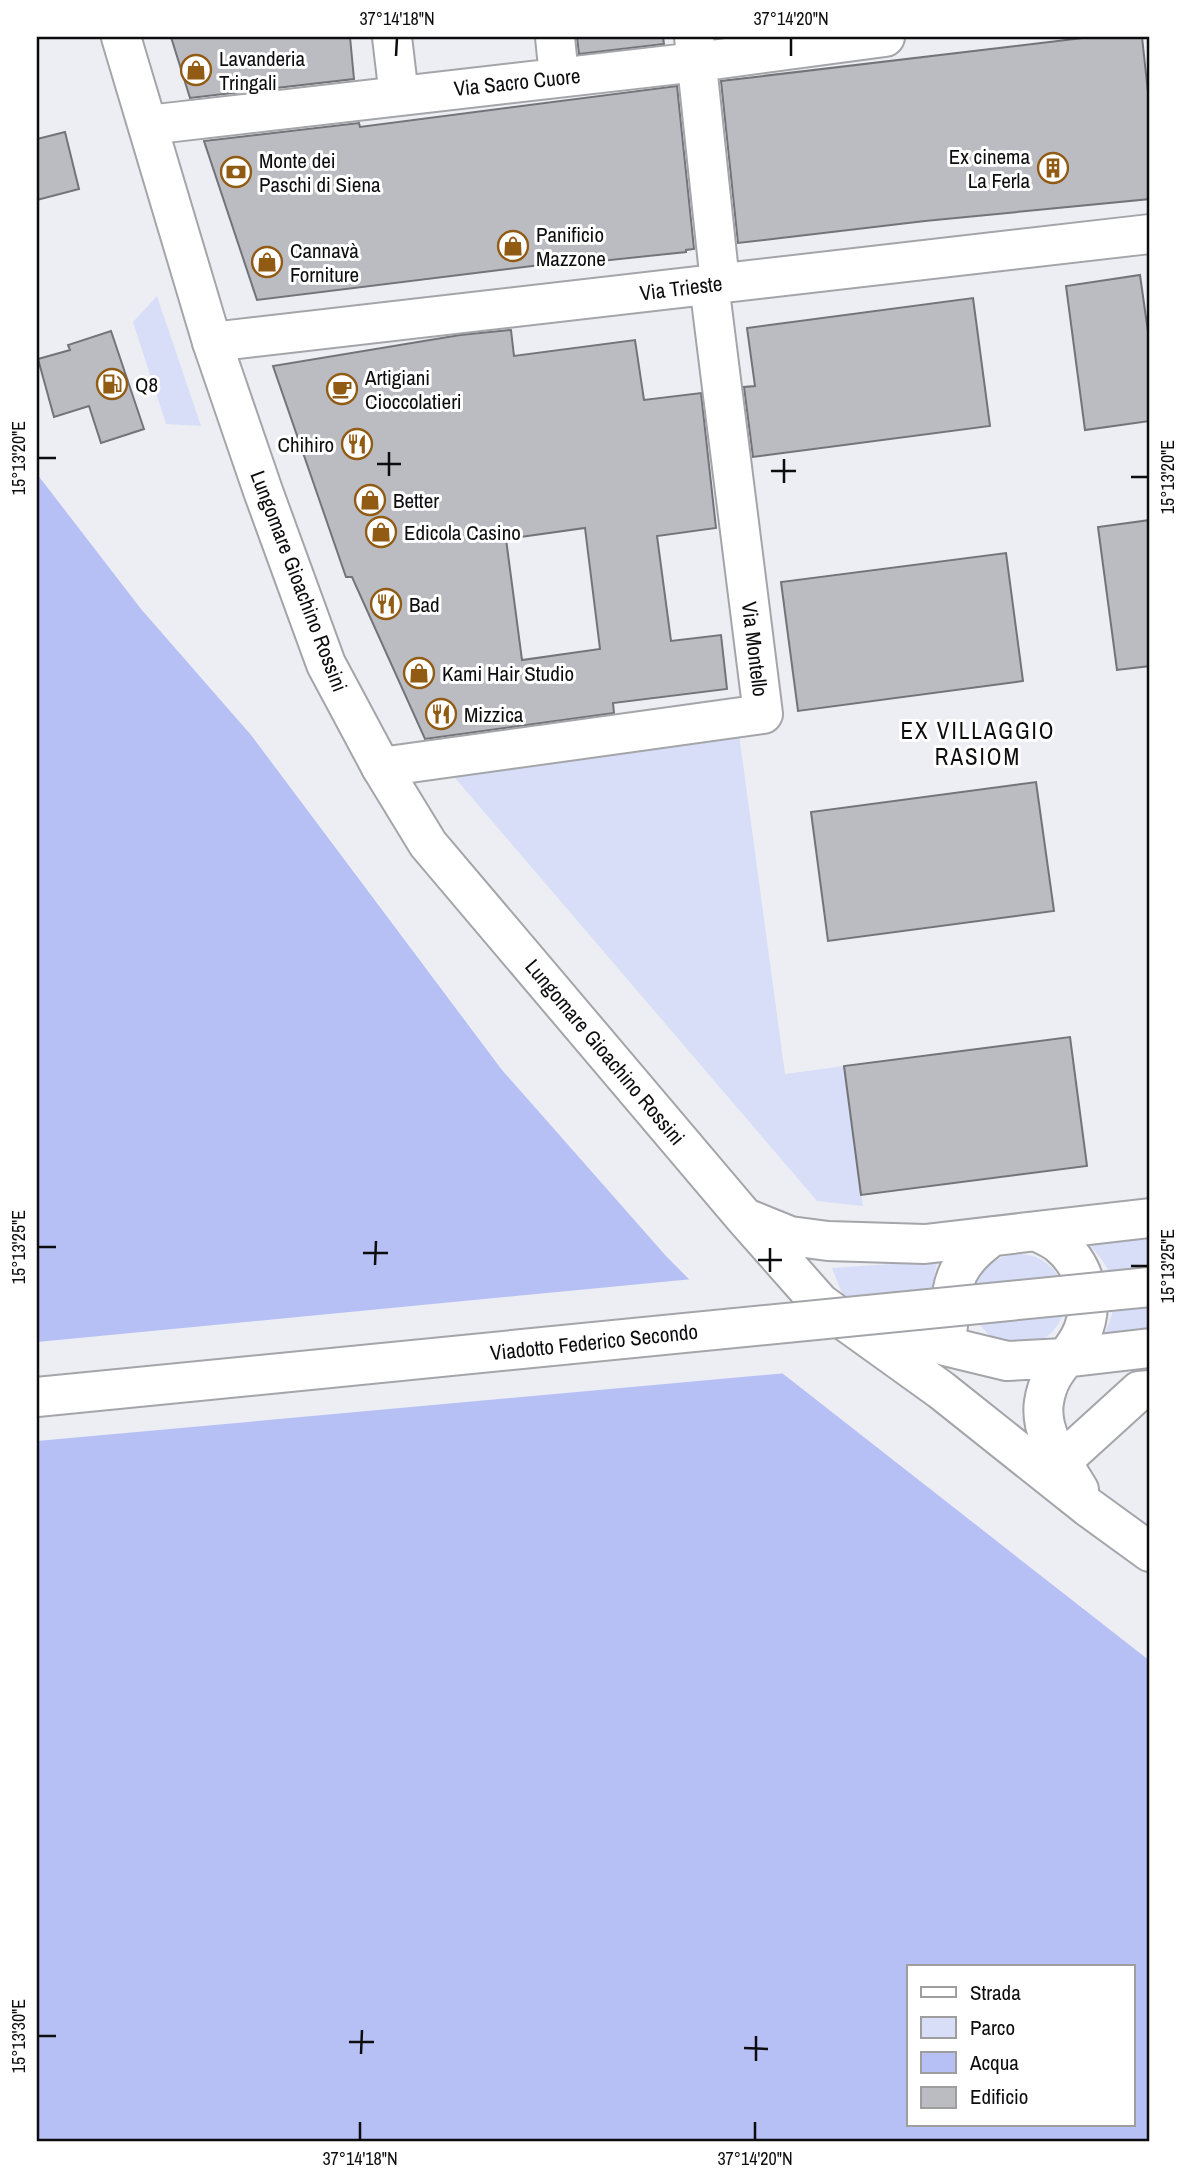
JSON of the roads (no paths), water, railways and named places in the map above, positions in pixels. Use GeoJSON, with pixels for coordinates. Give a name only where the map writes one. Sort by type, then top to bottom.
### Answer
{"type":"FeatureCollection","features":[{"type":"Feature","properties":{"kind":"street","name":"Lungomare Gioachino Rossini"},"geometry":{"type":"LineString","coordinates":[[121,37],[212,342],[326,664],[381,767],[428,844],[820,1303],[941,1390],[1088,1507]]}},
{"type":"Feature","properties":{"kind":"street"},"geometry":{"type":"LineString","coordinates":[[392,37],[399,96]]}},
{"type":"Feature","properties":{"kind":"street"},"geometry":{"type":"LineString","coordinates":[[555,37],[559,77]]}},
{"type":"Feature","properties":{"kind":"street","name":"Via Sacro Cuore"},"geometry":{"type":"LineString","coordinates":[[148,125],[559,77],[696,49],[885,37]]}},
{"type":"Feature","properties":{"kind":"street","name":"Via Montello"},"geometry":{"type":"LineString","coordinates":[[381,767],[763,714],[715,284],[696,49]]}},
{"type":"Feature","properties":{"kind":"street","name":"Via Trieste"},"geometry":{"type":"LineString","coordinates":[[212,342],[1150,234]]}},
{"type":"Feature","properties":{"kind":"street"},"geometry":{"type":"LineString","coordinates":[[744,1217],[790,1236],[828,1241],[925,1244],[1150,1218]]}},
{"type":"Feature","properties":{"kind":"street"},"geometry":{"type":"LineString","coordinates":[[1036,1231],[1059,1243],[1076,1262],[1086,1286],[1088,1312],[1080,1337],[1049,1379],[1043,1404],[1046,1433],[1088,1507],[1150,1552]]}},
{"type":"Feature","properties":{"kind":"street"},"geometry":{"type":"LineString","coordinates":[[941,1390],[952,1289],[960,1267],[974,1249],[993,1236]]}},
{"type":"Feature","properties":{"kind":"street","name":"Viadotto Federico Secondo"},"geometry":{"type":"LineString","coordinates":[[37,1397],[1150,1287]]}},
{"type":"Feature","properties":{"kind":"street"},"geometry":{"type":"LineString","coordinates":[[820,1303],[946,1346],[1007,1360],[1150,1348]]}},
{"type":"Feature","properties":{"kind":"street"},"geometry":{"type":"LineString","coordinates":[[1062,1461],[1139,1391],[1150,1390]]}},
{"type":"Feature","properties":{"kind":"water"},"geometry":{"type":"Polygon","coordinates":[[[37,474],[141,609],[251,735],[502,1070],[666,1256],[782,1373],[1150,1661],[1150,2141],[37,2141],[37,474]]]}},
{"type":"Feature","properties":{"kind":"place","name":"Lavanderia Tringali"},"geometry":{"type":"Point","coordinates":[196,70]}},
{"type":"Feature","properties":{"kind":"place","name":"Ex cinema La Ferla"},"geometry":{"type":"Point","coordinates":[1053,168]}},
{"type":"Feature","properties":{"kind":"place","name":"Monte dei Paschi di Siena"},"geometry":{"type":"Point","coordinates":[236,172]}},
{"type":"Feature","properties":{"kind":"place","name":"Panificio Mazzone"},"geometry":{"type":"Point","coordinates":[513,246]}},
{"type":"Feature","properties":{"kind":"place","name":"Cannavà Forniture"},"geometry":{"type":"Point","coordinates":[267,262]}},
{"type":"Feature","properties":{"kind":"place","name":"Q8"},"geometry":{"type":"Point","coordinates":[112,384]}},
{"type":"Feature","properties":{"kind":"place","name":"Artigiani Cioccolatieri"},"geometry":{"type":"Point","coordinates":[342,389]}},
{"type":"Feature","properties":{"kind":"place","name":"Chihiro"},"geometry":{"type":"Point","coordinates":[357,444]}},
{"type":"Feature","properties":{"kind":"place","name":"Better"},"geometry":{"type":"Point","coordinates":[370,500]}},
{"type":"Feature","properties":{"kind":"place","name":"Edicola Casino"},"geometry":{"type":"Point","coordinates":[381,532]}},
{"type":"Feature","properties":{"kind":"place","name":"Bad"},"geometry":{"type":"Point","coordinates":[386,604]}},
{"type":"Feature","properties":{"kind":"place","name":"Kami Hair Studio"},"geometry":{"type":"Point","coordinates":[419,673]}},
{"type":"Feature","properties":{"kind":"place","name":"Mizzica"},"geometry":{"type":"Point","coordinates":[441,714]}},
{"type":"Feature","properties":{"kind":"district","name":"EX VILLAGGIO RASIOM"},"geometry":{"type":"Point","coordinates":[978,743]}}]}
